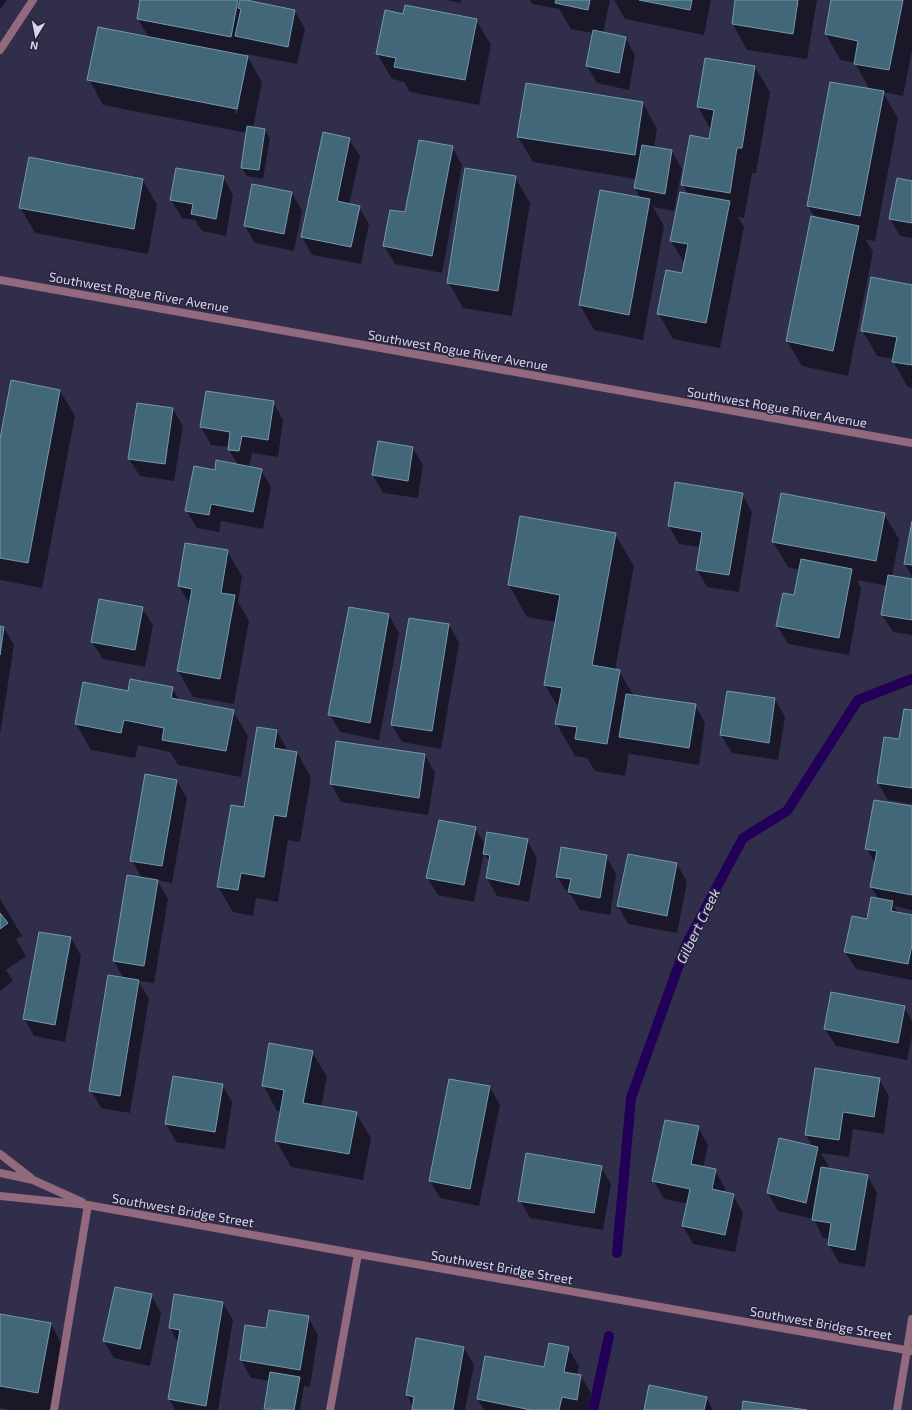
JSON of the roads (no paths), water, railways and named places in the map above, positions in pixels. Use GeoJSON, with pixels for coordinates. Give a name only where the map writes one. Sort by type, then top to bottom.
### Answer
{"type":"FeatureCollection","features":[{"type":"Feature","properties":{"kind":"street"},"geometry":{"type":"LineString","coordinates":[[0,50],[33,0]]}},
{"type":"Feature","properties":{"kind":"street","name":"Southwest Rogue River Avenue"},"geometry":{"type":"LineString","coordinates":[[0,280],[912,444]]}},
{"type":"Feature","properties":{"kind":"street"},"geometry":{"type":"LineString","coordinates":[[0,1154],[33,1180]]}},
{"type":"Feature","properties":{"kind":"street","name":"Southwest Bridge Street"},"geometry":{"type":"LineString","coordinates":[[0,1173],[33,1180],[88,1205]]}},
{"type":"Feature","properties":{"kind":"street","name":"Southwest Bridge Street"},"geometry":{"type":"LineString","coordinates":[[0,1196],[88,1205],[909,1351]]}},
{"type":"Feature","properties":{"kind":"street"},"geometry":{"type":"LineString","coordinates":[[54,1410],[88,1205]]}},
{"type":"Feature","properties":{"kind":"street"},"geometry":{"type":"LineString","coordinates":[[330,1410],[358,1254]]}},
{"type":"Feature","properties":{"kind":"street"},"geometry":{"type":"LineString","coordinates":[[897,1410],[909,1351],[912,1319]]}},
{"type":"Feature","properties":{"kind":"waterway","name":"Gilbert Creek"},"geometry":{"type":"LineString","coordinates":[[617,1253],[631,1098],[686,945],[743,838],[787,811],[858,700],[912,679]]}},
{"type":"Feature","properties":{"kind":"waterway","name":"Gilbert Creek"},"geometry":{"type":"LineString","coordinates":[[593,1410],[609,1336]]}}]}
